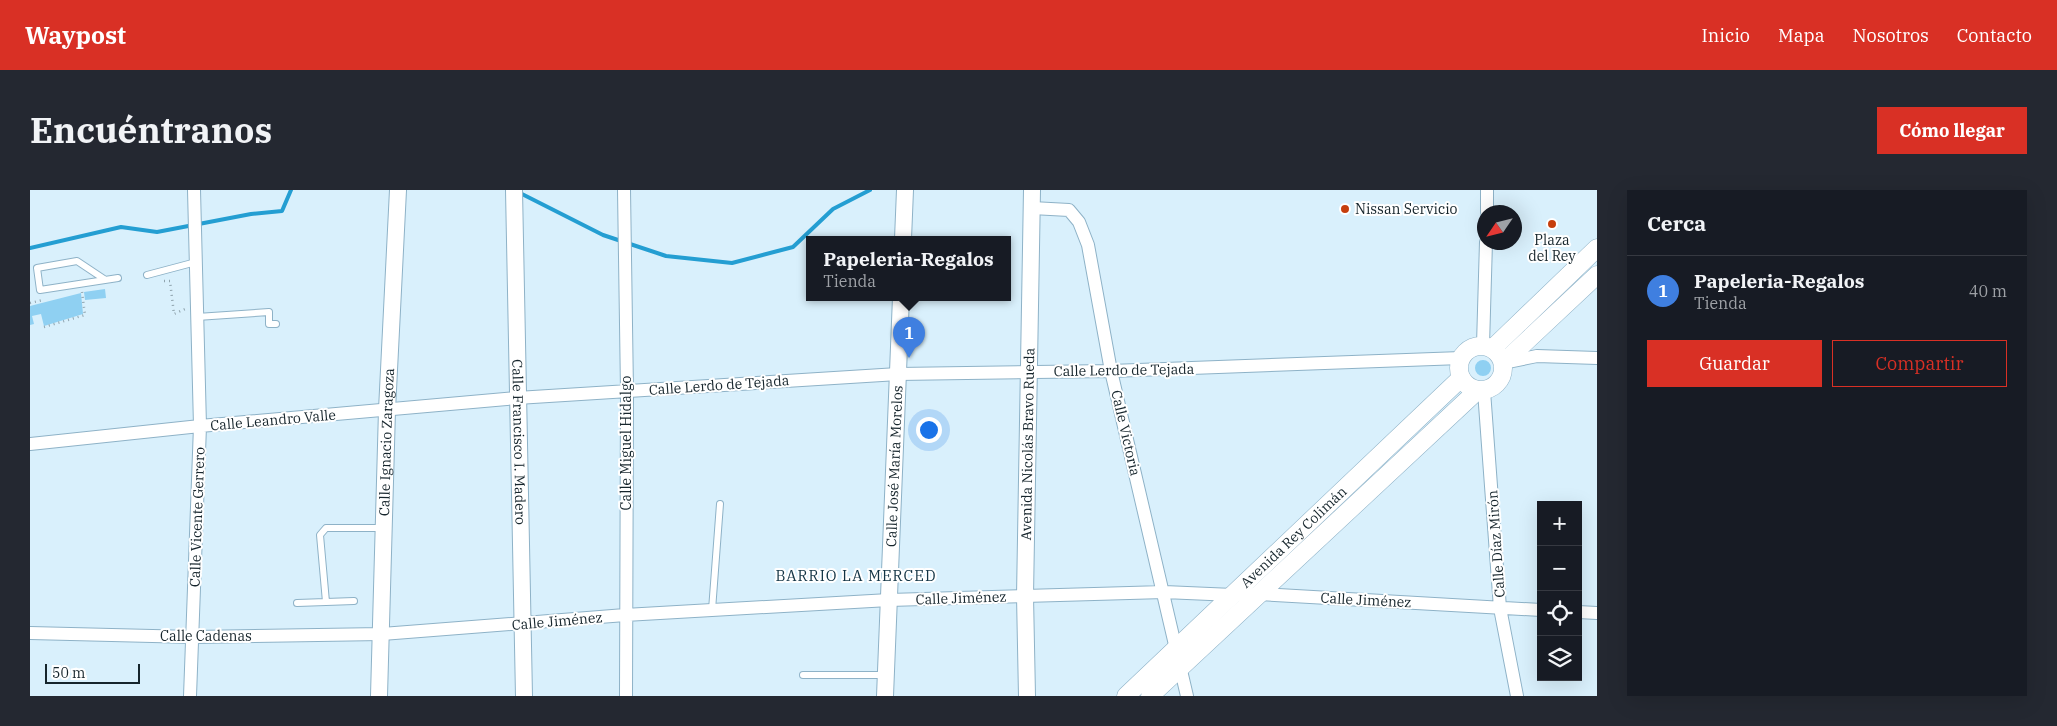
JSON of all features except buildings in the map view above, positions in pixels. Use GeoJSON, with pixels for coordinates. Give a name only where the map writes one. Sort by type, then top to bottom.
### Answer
{"type":"FeatureCollection","features":[{"type":"Feature","properties":{"kind":"main road"},"geometry":{"type":"LineString","coordinates":[[1488,347],[1597,248]]}},
{"type":"Feature","properties":{"kind":"main road"},"geometry":{"type":"LineString","coordinates":[[1503,363],[1597,275]]}},
{"type":"Feature","properties":{"kind":"main road"},"geometry":{"type":"LineString","coordinates":[[1488,347],[1497,352],[1503,363],[1502,376],[1499,382],[1481,390],[1465,384],[1461,378],[1459,364],[1461,358],[1470,348],[1488,347]]}},
{"type":"Feature","properties":{"kind":"main road","name":"Avenida Rey Colimán"},"geometry":{"type":"LineString","coordinates":[[1126,696],[1461,378]]}},
{"type":"Feature","properties":{"kind":"main road","name":"Avenida Rey Colimán"},"geometry":{"type":"LineString","coordinates":[[1150,696],[1481,390]]}},
{"type":"Feature","properties":{"kind":"street","name":"Calle Vicente Gerrero"},"geometry":{"type":"LineString","coordinates":[[190,696],[200,426],[194,190]]}},
{"type":"Feature","properties":{"kind":"street","name":"Calle Ignacio Zaragoza"},"geometry":{"type":"LineString","coordinates":[[378,696],[382,634],[387,410],[398,190]]}},
{"type":"Feature","properties":{"kind":"street","name":"Calle Francisco I. Madero"},"geometry":{"type":"LineString","coordinates":[[514,190],[524,696]]}},
{"type":"Feature","properties":{"kind":"street","name":"Calle Miguel Hidalgo"},"geometry":{"type":"LineString","coordinates":[[624,190],[627,391],[626,696]]}},
{"type":"Feature","properties":{"kind":"street"},"geometry":{"type":"LineString","coordinates":[[903,236],[905,190]]}},
{"type":"Feature","properties":{"kind":"street","name":"Avenida Nicolás Bravo Rueda"},"geometry":{"type":"LineString","coordinates":[[1027,696],[1024,596],[1030,372],[1032,190]]}},
{"type":"Feature","properties":{"kind":"street"},"geometry":{"type":"LineString","coordinates":[[1487,190],[1487,205]]}},
{"type":"Feature","properties":{"kind":"street","name":"Calle Victoria"},"geometry":{"type":"LineString","coordinates":[[1032,208],[1069,210],[1079,222],[1088,245],[1111,371],[1187,696]]}},
{"type":"Feature","properties":{"kind":"street"},"geometry":{"type":"LineString","coordinates":[[1486,250],[1488,347]]}},
{"type":"Feature","properties":{"kind":"street","name":"Calle José María Morelos"},"geometry":{"type":"LineString","coordinates":[[885,696],[901,301]]}},
{"type":"Feature","properties":{"kind":"street"},"geometry":{"type":"LineString","coordinates":[[1503,363],[1537,356],[1597,358]]}},
{"type":"Feature","properties":{"kind":"street","name":"Calle Lerdo de Tejada"},"geometry":{"type":"LineString","coordinates":[[517,398],[898,374],[1111,371],[1461,358]]}},
{"type":"Feature","properties":{"kind":"street","name":"Calle Díaz Mirón"},"geometry":{"type":"LineString","coordinates":[[1481,390],[1500,608],[1517,696]]}},
{"type":"Feature","properties":{"kind":"street","name":"Calle Leandro Valle"},"geometry":{"type":"LineString","coordinates":[[30,444],[200,426],[517,398]]}},
{"type":"Feature","properties":{"kind":"street","name":"Calle Jiménez"},"geometry":{"type":"LineString","coordinates":[[382,634],[625,615],[889,600],[1164,592],[1232,595],[1259,594],[1537,610]]}},
{"type":"Feature","properties":{"kind":"street"},"geometry":{"type":"LineString","coordinates":[[1582,612],[1597,613]]}},
{"type":"Feature","properties":{"kind":"street","name":"Calle Cadenas"},"geometry":{"type":"LineString","coordinates":[[30,633],[193,637],[382,634]]}},
{"type":"Feature","properties":{"kind":"lane"},"geometry":{"type":"LineString","coordinates":[[104,279],[77,261],[36,268],[40,290],[118,278]]}},
{"type":"Feature","properties":{"kind":"lane"},"geometry":{"type":"LineString","coordinates":[[147,275],[196,262]]}},
{"type":"Feature","properties":{"kind":"lane"},"geometry":{"type":"LineString","coordinates":[[197,310],[269,312],[269,324],[276,324]]}},
{"type":"Feature","properties":{"kind":"lane"},"geometry":{"type":"LineString","coordinates":[[712,610],[720,504]]}},
{"type":"Feature","properties":{"kind":"lane"},"geometry":{"type":"LineString","coordinates":[[326,602],[320,535],[326,528],[384,528]]}},
{"type":"Feature","properties":{"kind":"lane"},"geometry":{"type":"LineString","coordinates":[[297,603],[354,601]]}},
{"type":"Feature","properties":{"kind":"lane"},"geometry":{"type":"LineString","coordinates":[[803,674],[886,675]]}},
{"type":"Feature","properties":{"kind":"path"},"geometry":{"type":"LineString","coordinates":[[163,282],[170,281],[174,314],[197,310]]}},
{"type":"Feature","properties":{"kind":"path"},"geometry":{"type":"LineString","coordinates":[[44,327],[85,315],[81,284]]}},
{"type":"Feature","properties":{"kind":"shaded area"},"geometry":{"type":"Polygon","coordinates":[[[105,289],[106,298],[85,300],[84,292],[105,289]]]}},
{"type":"Feature","properties":{"kind":"shaded area"},"geometry":{"type":"Polygon","coordinates":[[[81,293],[83,314],[44,326],[41,314],[32,316],[34,324],[30,325],[30,306],[81,293]]]}},
{"type":"Feature","properties":{"kind":"shaded area"},"geometry":{"type":"Polygon","coordinates":[[[1483,360],[1489,362],[1491,368],[1489,374],[1483,376],[1477,374],[1475,368],[1477,362],[1483,360]]]}},
{"type":"Feature","properties":{"kind":"waterway"},"geometry":{"type":"LineString","coordinates":[[30,248],[121,227],[157,232],[251,214],[282,211],[291,190]]}},
{"type":"Feature","properties":{"kind":"waterway"},"geometry":{"type":"LineString","coordinates":[[518,192],[603,235],[666,256],[732,263],[793,247],[833,209],[870,190]]}},
{"type":"Feature","properties":{"kind":"place","name":"Nissan Servicio"},"geometry":{"type":"Point","coordinates":[1345,209]}},
{"type":"Feature","properties":{"kind":"place","name":"Plaza del Rey"},"geometry":{"type":"Point","coordinates":[1552,224]}},
{"type":"Feature","properties":{"kind":"place","name":"Papeleria-Regalos"},"geometry":{"type":"Point","coordinates":[909,358]}},
{"type":"Feature","properties":{"kind":"district","name":"BARRIO LA MERCED"},"geometry":{"type":"Point","coordinates":[856,576]}}]}
